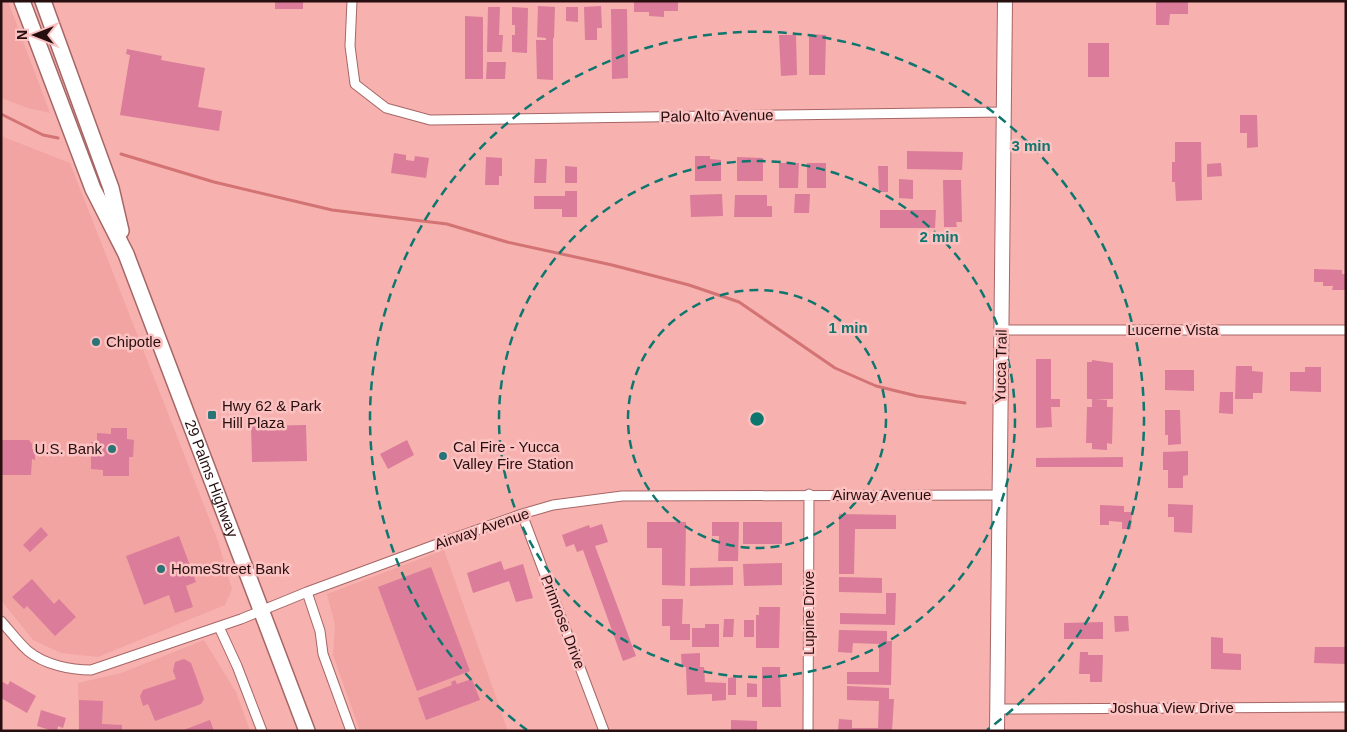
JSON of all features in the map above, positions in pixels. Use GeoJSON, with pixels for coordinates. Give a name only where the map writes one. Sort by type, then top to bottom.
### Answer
{"type":"FeatureCollection","features":[{"type":"Feature","properties":{"kind":"main road","name":"29 Palms Highway"},"geometry":{"type":"LineString","coordinates":[[22,1],[93,189],[126,254],[307,731]]}},
{"type":"Feature","properties":{"kind":"main road","name":"29 Palms Highway"},"geometry":{"type":"LineString","coordinates":[[43,1],[111,188],[126,254]]}},
{"type":"Feature","properties":{"kind":"main road","name":"Yucca Trail"},"geometry":{"type":"LineString","coordinates":[[997,731],[1005,1]]}},
{"type":"Feature","properties":{"kind":"street","name":"Palo Alto Avenue"},"geometry":{"type":"LineString","coordinates":[[352,1],[350,46],[355,84],[386,108],[430,120],[1004,112]]}},
{"type":"Feature","properties":{"kind":"street","name":"Lucerne Vista"},"geometry":{"type":"LineString","coordinates":[[1001,330],[1346,330]]}},
{"type":"Feature","properties":{"kind":"street","name":"Airway Avenue"},"geometry":{"type":"LineString","coordinates":[[1,621],[29,652],[56,665],[75,670],[92,670],[262,612],[307,592],[522,514],[553,505],[622,496],[809,494],[999,495]]}},
{"type":"Feature","properties":{"kind":"street","name":"Lupine Drive"},"geometry":{"type":"LineString","coordinates":[[808,731],[809,494]]}},
{"type":"Feature","properties":{"kind":"street","name":"Primrose Drive"},"geometry":{"type":"LineString","coordinates":[[522,514],[604,731]]}},
{"type":"Feature","properties":{"kind":"street"},"geometry":{"type":"LineString","coordinates":[[307,592],[320,631],[323,654],[351,731]]}},
{"type":"Feature","properties":{"kind":"street"},"geometry":{"type":"LineString","coordinates":[[219,627],[262,731]]}},
{"type":"Feature","properties":{"kind":"street","name":"Joshua View Drive"},"geometry":{"type":"LineString","coordinates":[[998,709],[1346,707]]}},
{"type":"Feature","properties":{"kind":"shaded area"},"geometry":{"type":"Polygon","coordinates":[[[1,1],[8,1],[50,113],[28,108],[1,98],[1,1]]]}},
{"type":"Feature","properties":{"kind":"shaded area"},"geometry":{"type":"Polygon","coordinates":[[[1,136],[70,163],[218,541],[232,589],[225,605],[98,657],[61,653],[33,640],[1,600],[1,136]]]}},
{"type":"Feature","properties":{"kind":"shaded area"},"geometry":{"type":"Polygon","coordinates":[[[444,550],[508,731],[360,731],[333,655],[335,625],[327,594],[444,550]]]}},
{"type":"Feature","properties":{"kind":"shaded area"},"geometry":{"type":"Polygon","coordinates":[[[204,640],[236,692],[250,731],[79,731],[78,683],[121,673],[204,640]]]}},
{"type":"Feature","properties":{"kind":"building"},"geometry":{"type":"Polygon","coordinates":[[[275,1],[303,1],[303,9],[275,9],[275,1]]]}},
{"type":"Feature","properties":{"kind":"building"},"geometry":{"type":"Polygon","coordinates":[[[634,1],[678,1],[678,11],[664,11],[664,17],[649,16],[649,12],[634,12],[634,1]]]}},
{"type":"Feature","properties":{"kind":"building"},"geometry":{"type":"Polygon","coordinates":[[[1156,1],[1188,1],[1188,14],[1170,14],[1169,25],[1156,25],[1156,1]]]}},
{"type":"Feature","properties":{"kind":"building"},"geometry":{"type":"Polygon","coordinates":[[[538,6],[555,7],[553,80],[537,79],[536,40],[546,40],[546,38],[537,37],[538,6]]]}},
{"type":"Feature","properties":{"kind":"building"},"geometry":{"type":"Polygon","coordinates":[[[601,6],[602,28],[597,28],[597,40],[585,40],[584,7],[601,6]]]}},
{"type":"Feature","properties":{"kind":"building"},"geometry":{"type":"Polygon","coordinates":[[[488,7],[500,7],[499,35],[503,35],[502,52],[487,52],[488,7]]]}},
{"type":"Feature","properties":{"kind":"building"},"geometry":{"type":"Polygon","coordinates":[[[512,7],[528,8],[527,53],[512,52],[512,35],[515,35],[515,25],[512,25],[512,7]]]}},
{"type":"Feature","properties":{"kind":"building"},"geometry":{"type":"Polygon","coordinates":[[[566,7],[578,7],[578,22],[566,21],[566,7]]]}},
{"type":"Feature","properties":{"kind":"building"},"geometry":{"type":"Polygon","coordinates":[[[611,9],[627,9],[628,78],[612,79],[611,9]]]}},
{"type":"Feature","properties":{"kind":"building"},"geometry":{"type":"Polygon","coordinates":[[[465,16],[483,17],[483,79],[465,79],[465,16]]]}},
{"type":"Feature","properties":{"kind":"building"},"geometry":{"type":"Polygon","coordinates":[[[809,34],[826,35],[825,75],[809,75],[809,34]]]}},
{"type":"Feature","properties":{"kind":"building"},"geometry":{"type":"Polygon","coordinates":[[[779,35],[796,35],[797,75],[781,76],[779,35]]]}},
{"type":"Feature","properties":{"kind":"building"},"geometry":{"type":"Polygon","coordinates":[[[1088,43],[1109,43],[1109,77],[1088,77],[1088,43]]]}},
{"type":"Feature","properties":{"kind":"building"},"geometry":{"type":"Polygon","coordinates":[[[127,49],[162,56],[161,60],[205,68],[198,107],[222,111],[219,131],[120,115],[130,55],[126,54],[127,49]]]}},
{"type":"Feature","properties":{"kind":"building"},"geometry":{"type":"Polygon","coordinates":[[[487,62],[506,62],[505,79],[486,79],[487,62]]]}},
{"type":"Feature","properties":{"kind":"building"},"geometry":{"type":"Polygon","coordinates":[[[1240,115],[1257,115],[1258,147],[1247,148],[1247,133],[1240,133],[1240,115]]]}},
{"type":"Feature","properties":{"kind":"building"},"geometry":{"type":"Polygon","coordinates":[[[1175,142],[1201,142],[1202,200],[1176,201],[1175,182],[1172,182],[1175,142]]]}},
{"type":"Feature","properties":{"kind":"building"},"geometry":{"type":"Polygon","coordinates":[[[907,151],[963,152],[962,170],[907,169],[907,151]]]}},
{"type":"Feature","properties":{"kind":"building"},"geometry":{"type":"Polygon","coordinates":[[[394,153],[406,155],[406,160],[414,161],[415,156],[429,158],[426,178],[391,173],[394,153]]]}},
{"type":"Feature","properties":{"kind":"building"},"geometry":{"type":"Polygon","coordinates":[[[695,156],[710,156],[710,159],[721,160],[721,181],[695,181],[695,156]]]}},
{"type":"Feature","properties":{"kind":"building"},"geometry":{"type":"Polygon","coordinates":[[[486,157],[502,158],[502,176],[499,176],[499,185],[485,185],[486,157]]]}},
{"type":"Feature","properties":{"kind":"building"},"geometry":{"type":"Polygon","coordinates":[[[737,157],[763,158],[763,181],[737,181],[737,157]]]}},
{"type":"Feature","properties":{"kind":"building"},"geometry":{"type":"Polygon","coordinates":[[[535,159],[547,159],[546,183],[534,183],[535,159]]]}},
{"type":"Feature","properties":{"kind":"building"},"geometry":{"type":"Polygon","coordinates":[[[779,163],[799,163],[798,188],[779,188],[779,163]]]}},
{"type":"Feature","properties":{"kind":"building"},"geometry":{"type":"Polygon","coordinates":[[[807,163],[826,163],[826,188],[807,188],[807,163]]]}},
{"type":"Feature","properties":{"kind":"building"},"geometry":{"type":"Polygon","coordinates":[[[1221,163],[1222,176],[1207,177],[1207,164],[1221,163]]]}},
{"type":"Feature","properties":{"kind":"building"},"geometry":{"type":"Polygon","coordinates":[[[565,166],[577,167],[577,183],[565,183],[565,166]]]}},
{"type":"Feature","properties":{"kind":"building"},"geometry":{"type":"Polygon","coordinates":[[[878,166],[888,166],[888,192],[879,192],[878,166]]]}},
{"type":"Feature","properties":{"kind":"building"},"geometry":{"type":"Polygon","coordinates":[[[899,179],[913,180],[913,199],[899,198],[899,179]]]}},
{"type":"Feature","properties":{"kind":"building"},"geometry":{"type":"Polygon","coordinates":[[[943,180],[961,180],[962,222],[956,222],[957,227],[944,227],[943,180]]]}},
{"type":"Feature","properties":{"kind":"building"},"geometry":{"type":"Polygon","coordinates":[[[565,191],[577,191],[577,217],[562,217],[562,209],[534,209],[534,196],[565,196],[565,191]]]}},
{"type":"Feature","properties":{"kind":"building"},"geometry":{"type":"Polygon","coordinates":[[[722,194],[723,216],[691,217],[690,195],[722,194]]]}},
{"type":"Feature","properties":{"kind":"building"},"geometry":{"type":"Polygon","coordinates":[[[795,194],[810,194],[809,213],[794,213],[795,194]]]}},
{"type":"Feature","properties":{"kind":"building"},"geometry":{"type":"Polygon","coordinates":[[[735,195],[767,195],[767,206],[772,206],[772,217],[734,217],[735,195]]]}},
{"type":"Feature","properties":{"kind":"building"},"geometry":{"type":"Polygon","coordinates":[[[880,210],[936,210],[935,228],[880,228],[880,210]]]}},
{"type":"Feature","properties":{"kind":"building"},"geometry":{"type":"Polygon","coordinates":[[[1314,269],[1342,270],[1342,274],[1346,274],[1346,290],[1332,290],[1333,286],[1323,286],[1323,282],[1314,282],[1314,269]]]}},
{"type":"Feature","properties":{"kind":"building"},"geometry":{"type":"Polygon","coordinates":[[[1036,359],[1051,359],[1051,399],[1060,399],[1060,407],[1051,407],[1052,427],[1036,428],[1036,359]]]}},
{"type":"Feature","properties":{"kind":"building"},"geometry":{"type":"Polygon","coordinates":[[[1092,360],[1113,363],[1113,399],[1095,399],[1107,400],[1107,407],[1113,407],[1112,444],[1107,443],[1107,450],[1092,449],[1092,443],[1086,443],[1087,407],[1092,407],[1092,399],[1087,399],[1087,362],[1092,362],[1092,360]]]}},
{"type":"Feature","properties":{"kind":"building"},"geometry":{"type":"Polygon","coordinates":[[[1236,366],[1252,366],[1252,371],[1263,372],[1262,393],[1253,393],[1253,399],[1235,399],[1236,366]]]}},
{"type":"Feature","properties":{"kind":"building"},"geometry":{"type":"Polygon","coordinates":[[[1305,367],[1321,367],[1321,392],[1290,391],[1290,372],[1305,372],[1305,367]]]}},
{"type":"Feature","properties":{"kind":"building"},"geometry":{"type":"Polygon","coordinates":[[[1165,370],[1194,370],[1194,391],[1165,390],[1165,370]]]}},
{"type":"Feature","properties":{"kind":"building"},"geometry":{"type":"Polygon","coordinates":[[[1220,392],[1233,392],[1233,414],[1219,413],[1220,392]]]}},
{"type":"Feature","properties":{"kind":"building"},"geometry":{"type":"Polygon","coordinates":[[[1165,410],[1180,410],[1181,444],[1168,445],[1168,435],[1165,435],[1165,410]]]}},
{"type":"Feature","properties":{"kind":"building"},"geometry":{"type":"Polygon","coordinates":[[[306,425],[307,461],[252,462],[251,426],[306,425]]]}},
{"type":"Feature","properties":{"kind":"building","name":"U.S. Bank"},"geometry":{"type":"Polygon","coordinates":[[[111,428],[127,428],[127,439],[134,440],[133,457],[129,457],[129,476],[103,476],[103,470],[91,469],[91,442],[97,442],[97,433],[111,434],[111,428]]]}},
{"type":"Feature","properties":{"kind":"building"},"geometry":{"type":"Polygon","coordinates":[[[1,440],[29,440],[32,444],[32,449],[35,450],[35,460],[32,459],[31,475],[1,475],[1,440]]]}},
{"type":"Feature","properties":{"kind":"building"},"geometry":{"type":"Polygon","coordinates":[[[407,440],[414,455],[388,469],[380,454],[407,440]]]}},
{"type":"Feature","properties":{"kind":"building"},"geometry":{"type":"Polygon","coordinates":[[[1188,451],[1188,475],[1183,476],[1183,488],[1168,488],[1168,470],[1163,470],[1163,452],[1188,451]]]}},
{"type":"Feature","properties":{"kind":"building"},"geometry":{"type":"Polygon","coordinates":[[[1123,457],[1123,467],[1036,467],[1036,458],[1123,457]]]}},
{"type":"Feature","properties":{"kind":"building"},"geometry":{"type":"Polygon","coordinates":[[[1168,504],[1193,505],[1192,533],[1174,532],[1174,517],[1168,517],[1168,504]]]}},
{"type":"Feature","properties":{"kind":"building"},"geometry":{"type":"Polygon","coordinates":[[[1100,505],[1124,506],[1124,512],[1132,512],[1131,529],[1122,529],[1122,522],[1109,521],[1109,525],[1100,525],[1100,505]]]}},
{"type":"Feature","properties":{"kind":"building"},"geometry":{"type":"Polygon","coordinates":[[[839,514],[896,515],[896,529],[855,529],[854,574],[839,574],[839,514]]]}},
{"type":"Feature","properties":{"kind":"building"},"geometry":{"type":"Polygon","coordinates":[[[647,522],[686,522],[685,586],[662,585],[662,548],[647,548],[647,522]]]}},
{"type":"Feature","properties":{"kind":"building"},"geometry":{"type":"Polygon","coordinates":[[[712,522],[739,522],[738,561],[718,561],[719,536],[712,536],[712,522]]]}},
{"type":"Feature","properties":{"kind":"building"},"geometry":{"type":"Polygon","coordinates":[[[743,522],[782,522],[782,544],[743,544],[743,522]]]}},
{"type":"Feature","properties":{"kind":"building"},"geometry":{"type":"Polygon","coordinates":[[[602,524],[608,542],[595,546],[636,656],[623,661],[583,550],[577,552],[574,544],[566,547],[562,535],[589,525],[590,528],[602,524]]]}},
{"type":"Feature","properties":{"kind":"building"},"geometry":{"type":"Polygon","coordinates":[[[41,527],[48,535],[30,552],[23,545],[41,527]]]}},
{"type":"Feature","properties":{"kind":"building","name":"HomeStreet Bank"},"geometry":{"type":"Polygon","coordinates":[[[179,536],[196,582],[186,586],[193,607],[175,613],[169,595],[144,605],[126,556],[179,536]]]}},
{"type":"Feature","properties":{"kind":"building"},"geometry":{"type":"Polygon","coordinates":[[[501,561],[504,570],[523,564],[533,598],[516,602],[509,581],[473,593],[467,573],[501,561]]]}},
{"type":"Feature","properties":{"kind":"building"},"geometry":{"type":"Polygon","coordinates":[[[782,563],[782,585],[744,586],[743,564],[782,563]]]}},
{"type":"Feature","properties":{"kind":"building"},"geometry":{"type":"Polygon","coordinates":[[[431,567],[470,671],[417,691],[378,587],[431,567]]]}},
{"type":"Feature","properties":{"kind":"building"},"geometry":{"type":"Polygon","coordinates":[[[733,567],[733,585],[690,586],[690,568],[733,567]]]}},
{"type":"Feature","properties":{"kind":"building"},"geometry":{"type":"Polygon","coordinates":[[[839,577],[882,578],[882,593],[839,592],[839,577]]]}},
{"type":"Feature","properties":{"kind":"building"},"geometry":{"type":"Polygon","coordinates":[[[32,579],[54,604],[59,599],[76,617],[55,636],[27,606],[24,609],[12,597],[32,579]]]}},
{"type":"Feature","properties":{"kind":"building"},"geometry":{"type":"Polygon","coordinates":[[[886,593],[896,593],[895,625],[840,624],[840,613],[886,614],[886,593]]]}},
{"type":"Feature","properties":{"kind":"building"},"geometry":{"type":"Polygon","coordinates":[[[662,599],[683,599],[682,624],[690,624],[690,640],[670,640],[670,626],[662,626],[662,599]]]}},
{"type":"Feature","properties":{"kind":"building"},"geometry":{"type":"Polygon","coordinates":[[[759,607],[780,607],[779,648],[756,648],[756,615],[759,615],[759,607]]]}},
{"type":"Feature","properties":{"kind":"building"},"geometry":{"type":"Polygon","coordinates":[[[1114,616],[1128,616],[1129,631],[1115,632],[1114,616]]]}},
{"type":"Feature","properties":{"kind":"building"},"geometry":{"type":"Polygon","coordinates":[[[724,619],[734,619],[733,637],[723,637],[724,619]]]}},
{"type":"Feature","properties":{"kind":"building"},"geometry":{"type":"Polygon","coordinates":[[[744,620],[754,620],[754,637],[744,637],[744,620]]]}},
{"type":"Feature","properties":{"kind":"building"},"geometry":{"type":"Polygon","coordinates":[[[1103,622],[1103,639],[1064,639],[1064,623],[1103,622]]]}},
{"type":"Feature","properties":{"kind":"building"},"geometry":{"type":"Polygon","coordinates":[[[705,624],[719,624],[719,647],[692,647],[692,628],[705,628],[705,624]]]}},
{"type":"Feature","properties":{"kind":"building"},"geometry":{"type":"Polygon","coordinates":[[[839,630],[887,631],[887,641],[892,641],[891,685],[847,684],[847,672],[879,672],[879,644],[853,643],[852,653],[838,652],[839,630]]]}},
{"type":"Feature","properties":{"kind":"building"},"geometry":{"type":"Polygon","coordinates":[[[1211,637],[1223,638],[1223,653],[1241,654],[1241,670],[1211,669],[1211,637]]]}},
{"type":"Feature","properties":{"kind":"building"},"geometry":{"type":"Polygon","coordinates":[[[1315,647],[1346,647],[1346,664],[1314,663],[1315,647]]]}},
{"type":"Feature","properties":{"kind":"building"},"geometry":{"type":"Polygon","coordinates":[[[1080,652],[1088,652],[1088,655],[1103,655],[1102,682],[1090,682],[1090,674],[1079,674],[1080,652]]]}},
{"type":"Feature","properties":{"kind":"building"},"geometry":{"type":"Polygon","coordinates":[[[700,653],[700,667],[704,667],[705,682],[726,683],[726,700],[712,701],[712,694],[687,695],[686,667],[682,667],[681,654],[700,653]]]}},
{"type":"Feature","properties":{"kind":"building"},"geometry":{"type":"Polygon","coordinates":[[[184,659],[191,663],[204,699],[201,704],[155,721],[148,704],[143,706],[140,696],[143,690],[176,679],[173,671],[175,662],[184,659]]]}},
{"type":"Feature","properties":{"kind":"building"},"geometry":{"type":"Polygon","coordinates":[[[762,667],[780,667],[781,707],[762,707],[762,667]]]}},
{"type":"Feature","properties":{"kind":"building"},"geometry":{"type":"Polygon","coordinates":[[[736,677],[736,695],[728,695],[728,678],[736,677]]]}},
{"type":"Feature","properties":{"kind":"building"},"geometry":{"type":"Polygon","coordinates":[[[472,679],[480,700],[426,720],[418,698],[452,685],[451,682],[455,680],[457,684],[472,679]]]}},
{"type":"Feature","properties":{"kind":"building"},"geometry":{"type":"Polygon","coordinates":[[[1,681],[8,685],[10,681],[36,696],[27,713],[1,698],[1,681]]]}},
{"type":"Feature","properties":{"kind":"building"},"geometry":{"type":"Polygon","coordinates":[[[747,683],[757,684],[757,697],[747,697],[747,683]]]}},
{"type":"Feature","properties":{"kind":"building"},"geometry":{"type":"Polygon","coordinates":[[[847,686],[889,688],[889,699],[894,699],[892,731],[838,731],[839,719],[852,720],[852,728],[878,728],[879,701],[847,700],[847,686]]]}},
{"type":"Feature","properties":{"kind":"building"},"geometry":{"type":"Polygon","coordinates":[[[79,700],[103,701],[102,724],[122,725],[122,731],[79,731],[79,700]]]}},
{"type":"Feature","properties":{"kind":"building"},"geometry":{"type":"Polygon","coordinates":[[[41,710],[66,718],[63,728],[58,726],[57,731],[53,731],[37,726],[41,710]]]}},
{"type":"Feature","properties":{"kind":"building"},"geometry":{"type":"Polygon","coordinates":[[[210,720],[214,731],[181,731],[210,720]]]}},
{"type":"Feature","properties":{"kind":"building"},"geometry":{"type":"Polygon","coordinates":[[[731,720],[757,721],[757,731],[731,731],[731,720]]]}},
{"type":"Feature","properties":{"kind":"waterway"},"geometry":{"type":"LineString","coordinates":[[1,114],[43,135],[58,138]]}},
{"type":"Feature","properties":{"kind":"waterway"},"geometry":{"type":"LineString","coordinates":[[121,154],[214,182],[332,210],[447,224],[507,242],[612,265],[689,285],[739,302],[835,368],[876,386],[917,396],[965,403]]}},
{"type":"Feature","properties":{"kind":"place","name":"Chipotle"},"geometry":{"type":"Point","coordinates":[96,342]}},
{"type":"Feature","properties":{"kind":"place","name":"Hwy 62 & Park Hill Plaza"},"geometry":{"type":"Point","coordinates":[212,415]}},
{"type":"Feature","properties":{"kind":"place","name":"U.S. Bank"},"geometry":{"type":"Point","coordinates":[112,449]}},
{"type":"Feature","properties":{"kind":"place","name":"Cal Fire - Yucca Valley Fire Station"},"geometry":{"type":"Point","coordinates":[443,456]}},
{"type":"Feature","properties":{"kind":"place","name":"HomeStreet Bank"},"geometry":{"type":"Point","coordinates":[161,569]}}]}
